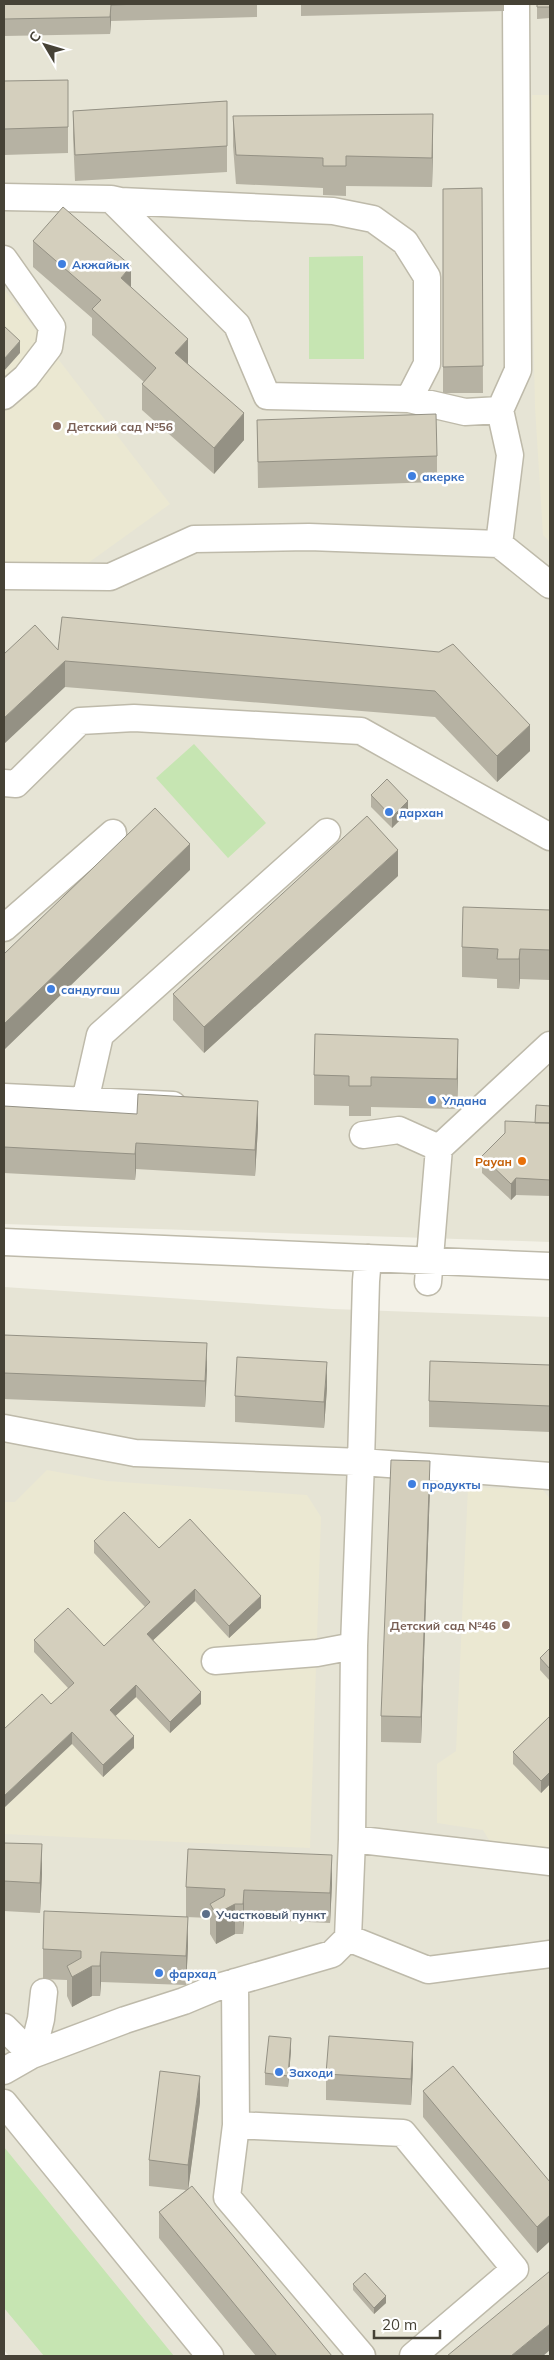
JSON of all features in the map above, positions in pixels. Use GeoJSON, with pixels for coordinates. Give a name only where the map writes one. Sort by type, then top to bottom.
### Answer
{"type":"FeatureCollection","features":[{"type":"Feature","properties":{"kind":"street"},"geometry":{"type":"LineString","coordinates":[[499,544],[510,455],[500,410],[518,370],[516,4]]}},
{"type":"Feature","properties":{"kind":"street"},"geometry":{"type":"LineString","coordinates":[[4,197],[111,199],[120,201],[333,211],[373,219],[405,242],[427,277],[427,364],[408,399]]}},
{"type":"Feature","properties":{"kind":"street"},"geometry":{"type":"LineString","coordinates":[[111,199],[237,325],[267,396],[408,399],[465,412],[500,410]]}},
{"type":"Feature","properties":{"kind":"street"},"geometry":{"type":"LineString","coordinates":[[4,259],[52,327],[49,348],[26,378],[4,396]]}},
{"type":"Feature","properties":{"kind":"street"},"geometry":{"type":"LineString","coordinates":[[4,576],[110,577],[194,540],[309,538],[499,544],[550,585]]}},
{"type":"Feature","properties":{"kind":"street"},"geometry":{"type":"LineString","coordinates":[[4,784],[16,784],[80,722],[134,718],[361,731],[550,837]]}},
{"type":"Feature","properties":{"kind":"street"},"geometry":{"type":"LineString","coordinates":[[85,1101],[100,1035],[327,832]]}},
{"type":"Feature","properties":{"kind":"street"},"geometry":{"type":"LineString","coordinates":[[4,928],[113,833]]}},
{"type":"Feature","properties":{"kind":"street"},"geometry":{"type":"LineString","coordinates":[[428,1271],[439,1148],[550,1045]]}},
{"type":"Feature","properties":{"kind":"street"},"geometry":{"type":"LineString","coordinates":[[4,1097],[199,1106]]}},
{"type":"Feature","properties":{"kind":"street"},"geometry":{"type":"LineString","coordinates":[[363,1135],[399,1130],[439,1148]]}},
{"type":"Feature","properties":{"kind":"street"},"geometry":{"type":"LineString","coordinates":[[4,1242],[368,1258],[428,1271],[550,1266]]}},
{"type":"Feature","properties":{"kind":"street"},"geometry":{"type":"LineString","coordinates":[[4,2071],[32,2055],[125,2020],[235,1982],[332,1954],[348,1938],[352,1839],[354,1646],[368,1258]]}},
{"type":"Feature","properties":{"kind":"street"},"geometry":{"type":"LineString","coordinates":[[4,1428],[135,1453],[361,1462],[550,1476]]}},
{"type":"Feature","properties":{"kind":"street"},"geometry":{"type":"LineString","coordinates":[[215,1661],[317,1654],[354,1646]]}},
{"type":"Feature","properties":{"kind":"street"},"geometry":{"type":"LineString","coordinates":[[352,1839],[550,1862]]}},
{"type":"Feature","properties":{"kind":"street"},"geometry":{"type":"LineString","coordinates":[[348,1938],[428,1970],[550,1954]]}},
{"type":"Feature","properties":{"kind":"street"},"geometry":{"type":"LineString","coordinates":[[235,1982],[236,2125],[227,2197],[362,2356]]}},
{"type":"Feature","properties":{"kind":"street"},"geometry":{"type":"LineString","coordinates":[[32,2055],[41,2019],[44,1992]]}},
{"type":"Feature","properties":{"kind":"street"},"geometry":{"type":"LineString","coordinates":[[4,2027],[32,2055]]}},
{"type":"Feature","properties":{"kind":"street"},"geometry":{"type":"LineString","coordinates":[[4,2103],[210,2356]]}},
{"type":"Feature","properties":{"kind":"street"},"geometry":{"type":"LineString","coordinates":[[236,2125],[403,2133],[515,2269],[413,2356]]}},
{"type":"Feature","properties":{"kind":"shaded area"},"geometry":{"type":"Polygon","coordinates":[[[4,4],[550,4],[550,1242],[4,1224],[4,4]]]}},
{"type":"Feature","properties":{"kind":"shaded area"},"geometry":{"type":"Polygon","coordinates":[[[532,95],[550,95],[550,542],[543,535],[535,407],[530,174],[532,95]]]}},
{"type":"Feature","properties":{"kind":"shaded area","name":"Детский сад №56"},"geometry":{"type":"Polygon","coordinates":[[[4,289],[170,504],[88,563],[4,564],[4,289]]]}},
{"type":"Feature","properties":{"kind":"shaded area"},"geometry":{"type":"Polygon","coordinates":[[[4,1287],[333,1309],[550,1317],[550,2356],[9,2356],[4,2350],[4,1287]]]}},
{"type":"Feature","properties":{"kind":"shaded area"},"geometry":{"type":"Polygon","coordinates":[[[47,1470],[107,1481],[307,1495],[321,1517],[310,1848],[4,1834],[4,1502],[15,1502],[47,1470]]]}},
{"type":"Feature","properties":{"kind":"shaded area","name":"Детский сад №46"},"geometry":{"type":"Polygon","coordinates":[[[468,1487],[543,1490],[550,1499],[550,1852],[495,1850],[483,1830],[437,1823],[437,1764],[456,1751],[468,1487]]]}},
{"type":"Feature","properties":{"kind":"green space"},"geometry":{"type":"Polygon","coordinates":[[[363,256],[364,359],[309,359],[309,257],[363,256]]]}},
{"type":"Feature","properties":{"kind":"green space"},"geometry":{"type":"Polygon","coordinates":[[[194,744],[266,823],[228,858],[156,778],[194,744]]]}},
{"type":"Feature","properties":{"kind":"green space"},"geometry":{"type":"Polygon","coordinates":[[[4,2147],[174,2356],[44,2356],[4,2308],[4,2147]]]}},
{"type":"Feature","properties":{"kind":"building"},"geometry":{"type":"Polygon","coordinates":[[[4,4],[141,4],[111,5],[110,17],[4,19],[4,4]]]}},
{"type":"Feature","properties":{"kind":"building"},"geometry":{"type":"Polygon","coordinates":[[[537,4],[550,4],[550,7],[537,7],[537,4]]]}},
{"type":"Feature","properties":{"kind":"building"},"geometry":{"type":"Polygon","coordinates":[[[68,80],[68,127],[4,129],[4,81],[68,80]]]}},
{"type":"Feature","properties":{"kind":"building"},"geometry":{"type":"Polygon","coordinates":[[[227,101],[227,146],[75,155],[73,111],[227,101]]]}},
{"type":"Feature","properties":{"kind":"building"},"geometry":{"type":"Polygon","coordinates":[[[433,114],[432,158],[346,156],[346,166],[323,166],[323,158],[236,155],[233,116],[433,114]]]}},
{"type":"Feature","properties":{"kind":"building"},"geometry":{"type":"Polygon","coordinates":[[[482,188],[483,366],[443,367],[443,189],[482,188]]]}},
{"type":"Feature","properties":{"kind":"building"},"geometry":{"type":"Polygon","coordinates":[[[63,207],[131,266],[121,278],[188,339],[175,353],[244,413],[214,448],[142,384],[156,368],[92,309],[101,300],[33,241],[63,207]]]}},
{"type":"Feature","properties":{"kind":"building"},"geometry":{"type":"Polygon","coordinates":[[[4,326],[20,341],[4,359],[4,326]]]}},
{"type":"Feature","properties":{"kind":"building"},"geometry":{"type":"Polygon","coordinates":[[[436,414],[437,456],[258,462],[257,420],[436,414]]]}},
{"type":"Feature","properties":{"kind":"building"},"geometry":{"type":"Polygon","coordinates":[[[62,617],[439,652],[453,644],[530,725],[497,756],[435,691],[65,661],[4,718],[4,654],[35,625],[58,650],[62,617]]]}},
{"type":"Feature","properties":{"kind":"building"},"geometry":{"type":"Polygon","coordinates":[[[387,779],[408,801],[392,817],[371,795],[387,779]]]}},
{"type":"Feature","properties":{"kind":"building"},"geometry":{"type":"Polygon","coordinates":[[[155,808],[190,844],[4,1024],[4,954],[155,808]]]}},
{"type":"Feature","properties":{"kind":"building"},"geometry":{"type":"Polygon","coordinates":[[[367,816],[398,850],[204,1027],[173,994],[367,816]]]}},
{"type":"Feature","properties":{"kind":"building"},"geometry":{"type":"Polygon","coordinates":[[[463,907],[550,910],[550,950],[520,949],[519,959],[497,959],[498,949],[462,947],[463,907]]]}},
{"type":"Feature","properties":{"kind":"building"},"geometry":{"type":"Polygon","coordinates":[[[315,1034],[458,1039],[457,1079],[371,1077],[371,1086],[349,1086],[349,1076],[314,1075],[315,1034]]]}},
{"type":"Feature","properties":{"kind":"building"},"geometry":{"type":"Polygon","coordinates":[[[138,1094],[258,1101],[255,1150],[136,1143],[135,1154],[4,1147],[4,1106],[137,1114],[138,1094]]]}},
{"type":"Feature","properties":{"kind":"building"},"geometry":{"type":"Polygon","coordinates":[[[536,1105],[550,1106],[550,1123],[535,1123],[536,1105]]]}},
{"type":"Feature","properties":{"kind":"building","name":"Рауан"},"geometry":{"type":"Polygon","coordinates":[[[505,1121],[550,1123],[550,1180],[516,1178],[511,1184],[482,1156],[505,1133],[505,1121]]]}},
{"type":"Feature","properties":{"kind":"building"},"geometry":{"type":"Polygon","coordinates":[[[4,1335],[207,1343],[205,1381],[4,1373],[4,1335]]]}},
{"type":"Feature","properties":{"kind":"building"},"geometry":{"type":"Polygon","coordinates":[[[237,1357],[327,1362],[324,1402],[235,1396],[237,1357]]]}},
{"type":"Feature","properties":{"kind":"building"},"geometry":{"type":"Polygon","coordinates":[[[430,1361],[550,1365],[550,1406],[429,1401],[430,1361]]]}},
{"type":"Feature","properties":{"kind":"building"},"geometry":{"type":"Polygon","coordinates":[[[391,1460],[430,1461],[421,1717],[381,1716],[391,1460]]]}},
{"type":"Feature","properties":{"kind":"building"},"geometry":{"type":"Polygon","coordinates":[[[124,1512],[159,1548],[190,1519],[261,1596],[229,1626],[195,1589],[147,1634],[201,1692],[170,1722],[136,1685],[110,1710],[134,1736],[103,1765],[72,1732],[4,1796],[4,1729],[42,1694],[51,1704],[74,1683],[34,1640],[68,1608],[104,1646],[150,1602],[94,1541],[124,1512]]]}},
{"type":"Feature","properties":{"kind":"building"},"geometry":{"type":"Polygon","coordinates":[[[550,1648],[550,1669],[540,1658],[550,1648]]]}},
{"type":"Feature","properties":{"kind":"building"},"geometry":{"type":"Polygon","coordinates":[[[550,1716],[550,1772],[541,1781],[513,1752],[550,1716]]]}},
{"type":"Feature","properties":{"kind":"building"},"geometry":{"type":"Polygon","coordinates":[[[4,1843],[42,1844],[40,1883],[4,1881],[4,1843]]]}},
{"type":"Feature","properties":{"kind":"building"},"geometry":{"type":"Polygon","coordinates":[[[188,1849],[332,1855],[330,1893],[244,1890],[243,1904],[235,1904],[216,1914],[210,1904],[224,1896],[225,1889],[186,1887],[188,1849]]]}},
{"type":"Feature","properties":{"kind":"building"},"geometry":{"type":"Polygon","coordinates":[[[44,1911],[188,1917],[186,1956],[101,1952],[100,1966],[92,1966],[72,1977],[67,1966],[81,1958],[81,1951],[43,1949],[44,1911]]]}},
{"type":"Feature","properties":{"kind":"building"},"geometry":{"type":"Polygon","coordinates":[[[269,2036],[291,2038],[288,2076],[265,2073],[269,2036]]]}},
{"type":"Feature","properties":{"kind":"building"},"geometry":{"type":"Polygon","coordinates":[[[329,2036],[413,2042],[411,2079],[326,2074],[329,2036]]]}},
{"type":"Feature","properties":{"kind":"building"},"geometry":{"type":"Polygon","coordinates":[[[453,2066],[550,2182],[550,2215],[537,2227],[423,2091],[453,2066]]]}},
{"type":"Feature","properties":{"kind":"building"},"geometry":{"type":"Polygon","coordinates":[[[160,2071],[200,2076],[188,2165],[149,2160],[160,2071]]]}},
{"type":"Feature","properties":{"kind":"building"},"geometry":{"type":"Polygon","coordinates":[[[192,2186],[332,2356],[277,2356],[159,2212],[192,2186]]]}},
{"type":"Feature","properties":{"kind":"building"},"geometry":{"type":"Polygon","coordinates":[[[550,2271],[550,2324],[511,2356],[447,2356],[550,2271]]]}},
{"type":"Feature","properties":{"kind":"building"},"geometry":{"type":"Polygon","coordinates":[[[365,2273],[386,2296],[374,2308],[353,2284],[365,2273]]]}},
{"type":"Feature","properties":{"kind":"place","name":"Акжайык"},"geometry":{"type":"Point","coordinates":[62,264]}},
{"type":"Feature","properties":{"kind":"place","name":"Детский сад №56"},"geometry":{"type":"Point","coordinates":[57,426]}},
{"type":"Feature","properties":{"kind":"place","name":"акерке"},"geometry":{"type":"Point","coordinates":[412,476]}},
{"type":"Feature","properties":{"kind":"place","name":"дархан"},"geometry":{"type":"Point","coordinates":[389,812]}},
{"type":"Feature","properties":{"kind":"place","name":"сандугаш"},"geometry":{"type":"Point","coordinates":[51,989]}},
{"type":"Feature","properties":{"kind":"place","name":"Улдана"},"geometry":{"type":"Point","coordinates":[432,1100]}},
{"type":"Feature","properties":{"kind":"place","name":"Рауан"},"geometry":{"type":"Point","coordinates":[522,1161]}},
{"type":"Feature","properties":{"kind":"place","name":"продукты"},"geometry":{"type":"Point","coordinates":[412,1484]}},
{"type":"Feature","properties":{"kind":"place","name":"Детский сад №46"},"geometry":{"type":"Point","coordinates":[506,1625]}},
{"type":"Feature","properties":{"kind":"place","name":"Участковый пункт"},"geometry":{"type":"Point","coordinates":[206,1914]}},
{"type":"Feature","properties":{"kind":"place","name":"фархад"},"geometry":{"type":"Point","coordinates":[159,1973]}},
{"type":"Feature","properties":{"kind":"place","name":"Заходи"},"geometry":{"type":"Point","coordinates":[279,2072]}}]}
